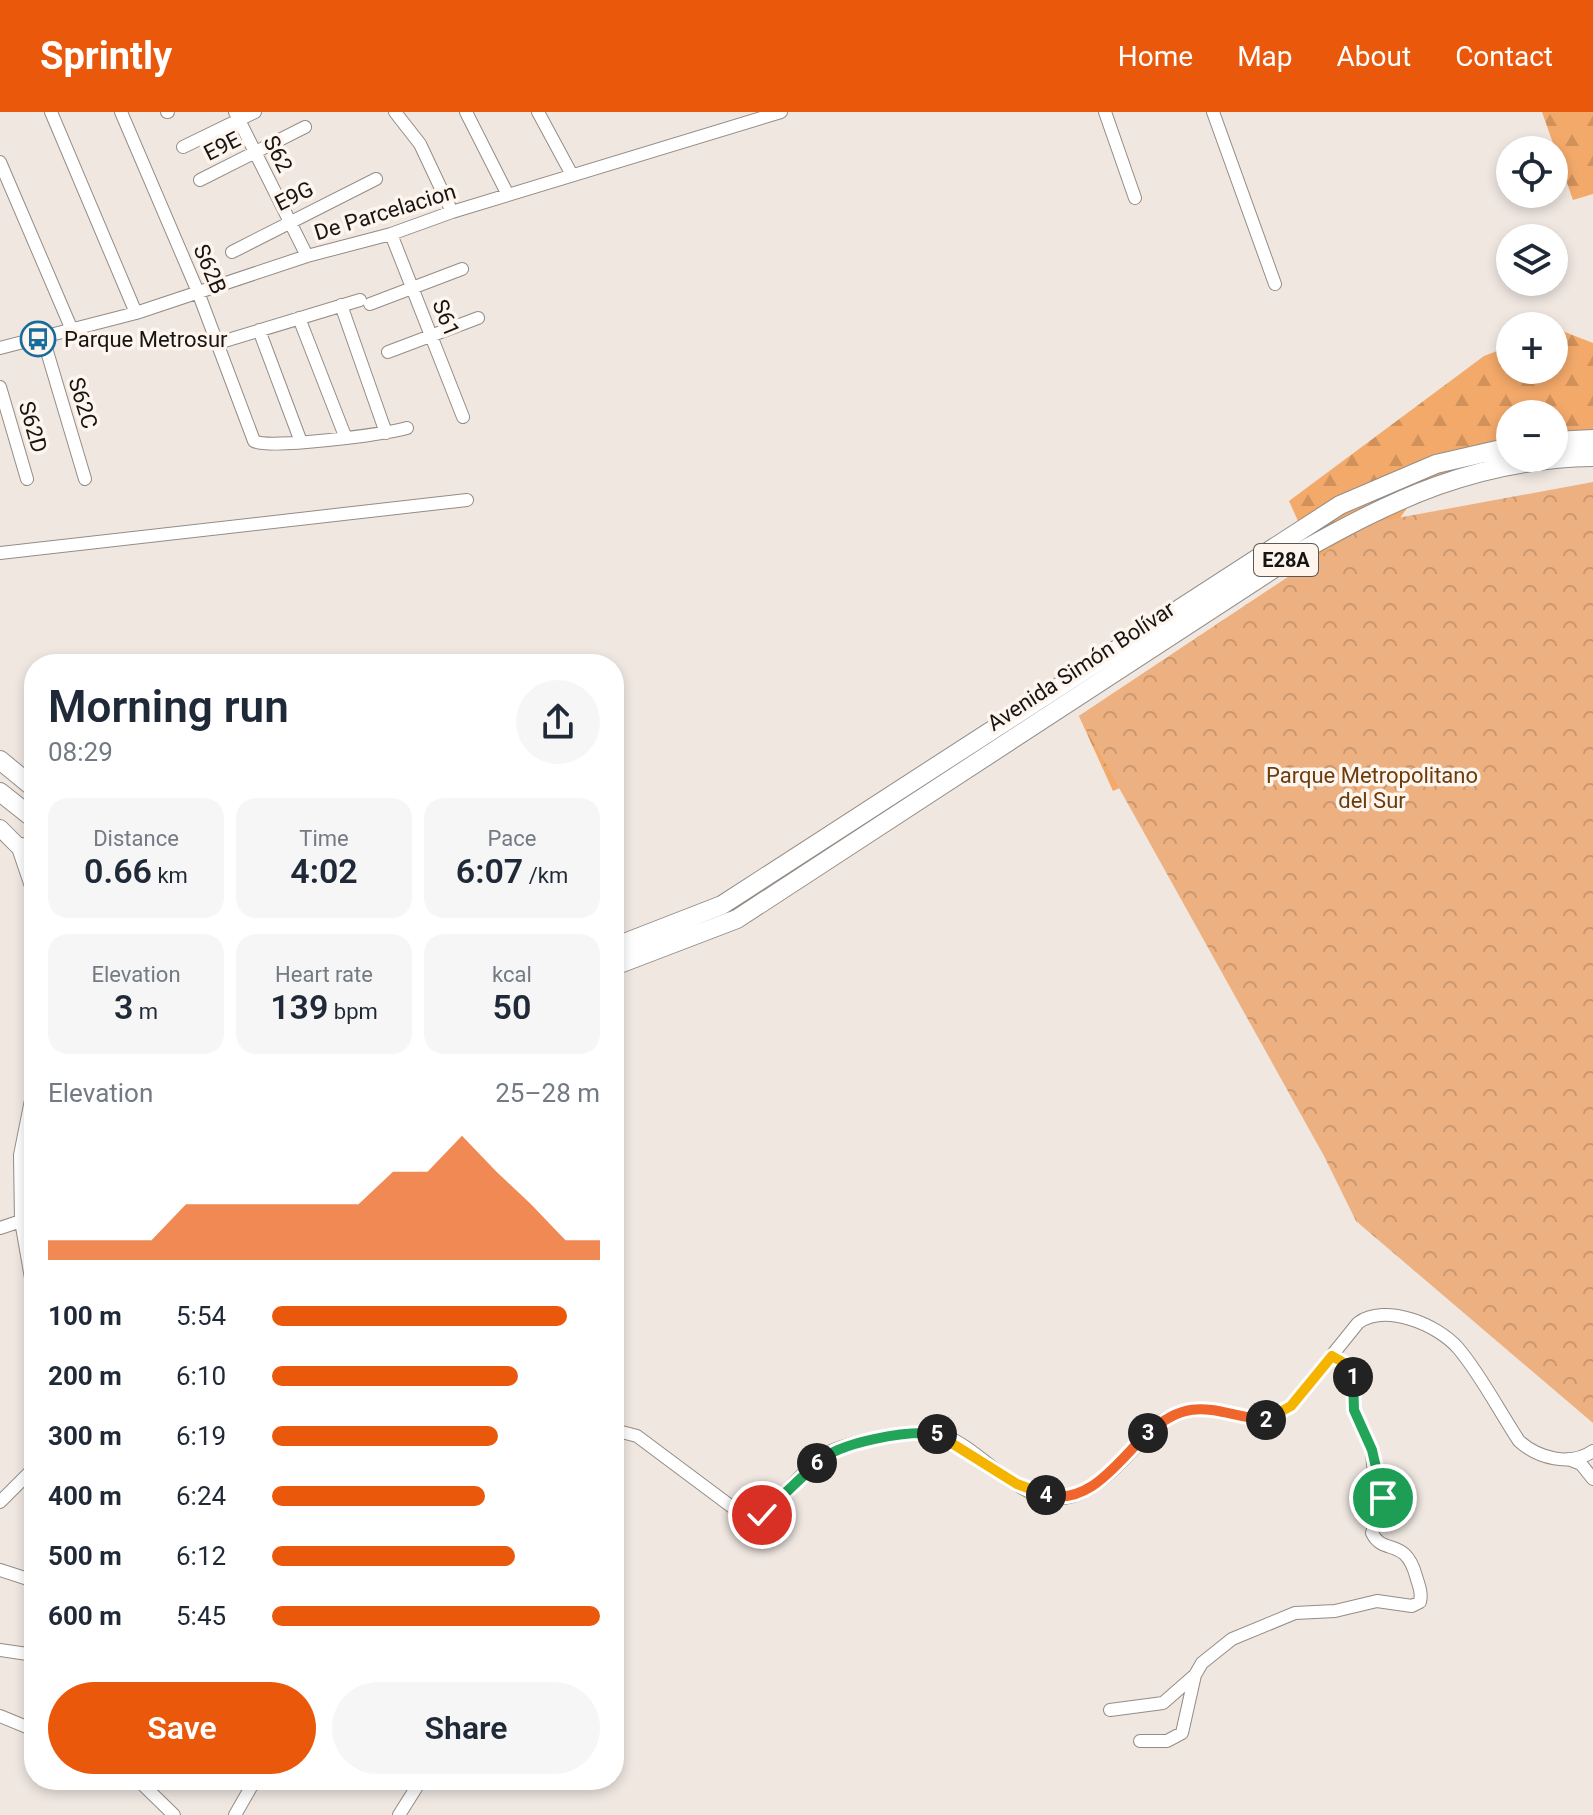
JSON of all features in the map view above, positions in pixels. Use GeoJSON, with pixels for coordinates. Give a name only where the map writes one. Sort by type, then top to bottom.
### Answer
{"type":"FeatureCollection","features":[{"type":"Feature","properties":{"kind":"highway"},"geometry":{"type":"LineString","coordinates":[[1568,440],[1593,439]]}},
{"type":"Feature","properties":{"kind":"highway","name":"Avenida Simón Bolívar"},"geometry":{"type":"LineString","coordinates":[[624,962],[737,919],[1340,505],[1436,464],[1496,450]]}},
{"type":"Feature","properties":{"kind":"highway","name":"Avenida Simón Bolívar"},"geometry":{"type":"LineString","coordinates":[[624,943],[722,905],[1366,514],[1472,472],[1543,459],[1593,457]]}},
{"type":"Feature","properties":{"kind":"highway"},"geometry":{"type":"LineString","coordinates":[[0,760],[24,780]]}},
{"type":"Feature","properties":{"kind":"highway"},"geometry":{"type":"LineString","coordinates":[[0,792],[24,811]]}},
{"type":"Feature","properties":{"kind":"main road"},"geometry":{"type":"LineString","coordinates":[[0,828],[24,846]]}},
{"type":"Feature","properties":{"kind":"street"},"geometry":{"type":"LineString","coordinates":[[51,112],[136,313]]}},
{"type":"Feature","properties":{"kind":"street","name":"S62B"},"geometry":{"type":"LineString","coordinates":[[121,112],[198,292],[257,444],[301,442]]}},
{"type":"Feature","properties":{"kind":"street"},"geometry":{"type":"LineString","coordinates":[[183,147],[237,116],[255,112]]}},
{"type":"Feature","properties":{"kind":"street"},"geometry":{"type":"LineString","coordinates":[[395,112],[420,144],[452,212]]}},
{"type":"Feature","properties":{"kind":"street"},"geometry":{"type":"LineString","coordinates":[[466,112],[508,195]]}},
{"type":"Feature","properties":{"kind":"street"},"geometry":{"type":"LineString","coordinates":[[538,112],[572,175]]}},
{"type":"Feature","properties":{"kind":"street","name":"De Parcelacion"},"geometry":{"type":"LineString","coordinates":[[0,348],[136,313],[307,256],[391,234],[452,212],[781,112]]}},
{"type":"Feature","properties":{"kind":"street"},"geometry":{"type":"LineString","coordinates":[[1105,112],[1135,198]]}},
{"type":"Feature","properties":{"kind":"street"},"geometry":{"type":"LineString","coordinates":[[1213,112],[1275,284]]}},
{"type":"Feature","properties":{"kind":"street","name":"S62"},"geometry":{"type":"LineString","coordinates":[[237,116],[307,256]]}},
{"type":"Feature","properties":{"kind":"street","name":"E9E"},"geometry":{"type":"LineString","coordinates":[[200,180],[305,127]]}},
{"type":"Feature","properties":{"kind":"street"},"geometry":{"type":"LineString","coordinates":[[0,162],[72,330]]}},
{"type":"Feature","properties":{"kind":"street","name":"E9G"},"geometry":{"type":"LineString","coordinates":[[232,252],[289,220],[376,179]]}},
{"type":"Feature","properties":{"kind":"street","name":"S61"},"geometry":{"type":"LineString","coordinates":[[391,234],[463,417]]}},
{"type":"Feature","properties":{"kind":"street"},"geometry":{"type":"LineString","coordinates":[[218,343],[341,305],[365,302],[412,288],[462,269]]}},
{"type":"Feature","properties":{"kind":"street"},"geometry":{"type":"LineString","coordinates":[[341,305],[386,433]]}},
{"type":"Feature","properties":{"kind":"street"},"geometry":{"type":"LineString","coordinates":[[299,318],[345,436]]}},
{"type":"Feature","properties":{"kind":"street"},"geometry":{"type":"LineString","coordinates":[[388,352],[478,318]]}},
{"type":"Feature","properties":{"kind":"street"},"geometry":{"type":"LineString","coordinates":[[259,330],[301,442],[407,428]]}},
{"type":"Feature","properties":{"kind":"street","name":"S62C"},"geometry":{"type":"LineString","coordinates":[[43,338],[85,479]]}},
{"type":"Feature","properties":{"kind":"street","name":"S62D"},"geometry":{"type":"LineString","coordinates":[[0,387],[27,479]]}},
{"type":"Feature","properties":{"kind":"street"},"geometry":{"type":"LineString","coordinates":[[0,553],[467,500]]}},
{"type":"Feature","properties":{"kind":"street"},"geometry":{"type":"LineString","coordinates":[[24,1135],[20,1155],[24,1238]]}},
{"type":"Feature","properties":{"kind":"street"},"geometry":{"type":"LineString","coordinates":[[0,1228],[21,1221]]}},
{"type":"Feature","properties":{"kind":"street"},"geometry":{"type":"LineString","coordinates":[[624,1433],[637,1436],[744,1516],[757,1518],[828,1453],[919,1433],[945,1436],[1017,1484],[1060,1498],[1092,1487],[1161,1421],[1175,1413],[1203,1407],[1267,1420],[1280,1415],[1358,1323],[1385,1312],[1421,1325],[1457,1346],[1519,1441],[1531,1452],[1581,1464],[1593,1479]]}},
{"type":"Feature","properties":{"kind":"street"},"geometry":{"type":"LineString","coordinates":[[1140,1741],[1167,1741],[1182,1733],[1195,1675],[1202,1663],[1232,1639],[1295,1613],[1335,1611],[1377,1601],[1412,1606],[1420,1602],[1421,1590],[1412,1560],[1406,1552],[1380,1543],[1372,1533],[1383,1492],[1368,1439],[1354,1410],[1352,1370],[1332,1356]]}},
{"type":"Feature","properties":{"kind":"street"},"geometry":{"type":"LineString","coordinates":[[1568,1459],[1593,1451]]}},
{"type":"Feature","properties":{"kind":"street"},"geometry":{"type":"LineString","coordinates":[[0,1502],[24,1478]]}},
{"type":"Feature","properties":{"kind":"street"},"geometry":{"type":"LineString","coordinates":[[0,1570],[24,1578]]}},
{"type":"Feature","properties":{"kind":"street"},"geometry":{"type":"LineString","coordinates":[[0,1650],[24,1654]]}},
{"type":"Feature","properties":{"kind":"street"},"geometry":{"type":"LineString","coordinates":[[1110,1710],[1163,1703],[1195,1675]]}},
{"type":"Feature","properties":{"kind":"street"},"geometry":{"type":"LineString","coordinates":[[0,1716],[24,1726]]}},
{"type":"Feature","properties":{"kind":"street"},"geometry":{"type":"LineString","coordinates":[[148,1790],[174,1815]]}},
{"type":"Feature","properties":{"kind":"street"},"geometry":{"type":"LineString","coordinates":[[235,1815],[249,1790]]}},
{"type":"Feature","properties":{"kind":"street"},"geometry":{"type":"LineString","coordinates":[[399,1815],[415,1790]]}},
{"type":"Feature","properties":{"kind":"green space"},"geometry":{"type":"Polygon","coordinates":[[[1542,112],[1593,112],[1593,194],[1573,200],[1568,186],[1568,136],[1550,136],[1542,112]]]}},
{"type":"Feature","properties":{"kind":"green space"},"geometry":{"type":"Polygon","coordinates":[[[1568,333],[1593,343],[1593,456],[1568,456],[1568,400],[1496,400],[1496,462],[1417,494],[1369,562],[1286,714],[1113,791],[1079,716],[1315,559],[1289,501],[1484,356],[1496,351],[1496,384],[1568,384],[1568,333]]]}},
{"type":"Feature","properties":{"kind":"green space","name":"Parque Metropolitano del Sur"},"geometry":{"type":"Polygon","coordinates":[[[1593,482],[1593,1423],[1356,1221],[1324,1156],[1079,716],[1370,523],[1593,482]]]}},
{"type":"Feature","properties":{"kind":"place","name":"Parque Metrosur"},"geometry":{"type":"Point","coordinates":[38,339]}},
{"type":"Feature","properties":{"kind":"route"},"geometry":{"type":"LineString","coordinates":[[762,1515],[771,1510],[828,1453],[885,1438],[919,1433],[945,1436],[1031,1491],[1060,1498],[1074,1495],[1092,1487],[1161,1421],[1175,1413],[1203,1407],[1255,1419],[1267,1420],[1280,1415],[1332,1356],[1351,1367],[1354,1410],[1372,1450],[1383,1498]]}}]}
